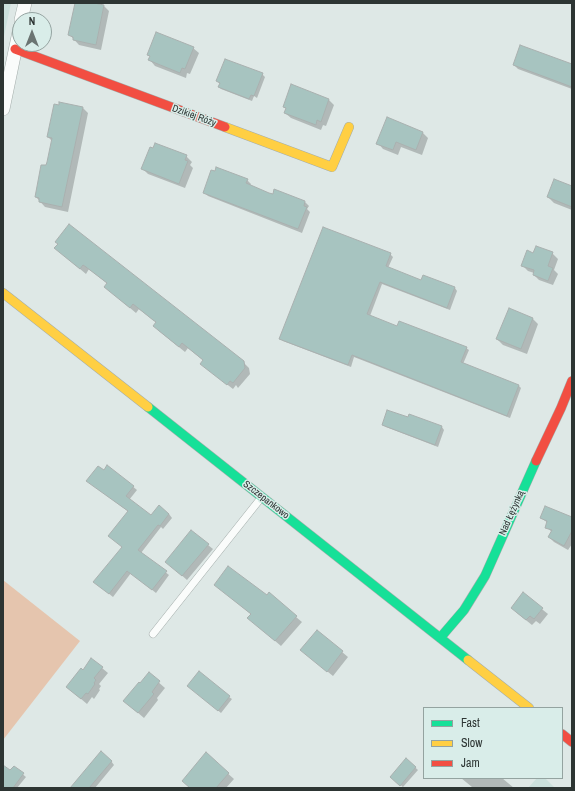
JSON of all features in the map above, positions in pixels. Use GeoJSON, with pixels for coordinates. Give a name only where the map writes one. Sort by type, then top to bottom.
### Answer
{"type":"FeatureCollection","features":[{"type":"Feature","properties":{"kind":"street"},"geometry":{"type":"LineString","coordinates":[[3,109],[14,52]]}},
{"type":"Feature","properties":{"kind":"street","name":"Dzikiej Róży"},"geometry":{"type":"LineString","coordinates":[[23,52],[332,167],[348,127]]}},
{"type":"Feature","properties":{"kind":"street","name":"Szczepankowo"},"geometry":{"type":"LineString","coordinates":[[3,293],[528,707]]}},
{"type":"Feature","properties":{"kind":"street","name":"Nad Łężynką"},"geometry":{"type":"LineString","coordinates":[[440,638],[464,610],[484,576],[572,381]]}},
{"type":"Feature","properties":{"kind":"street"},"geometry":{"type":"LineString","coordinates":[[563,735],[572,742]]}},
{"type":"Feature","properties":{"kind":"lane"},"geometry":{"type":"LineString","coordinates":[[153,634],[262,497]]}},
{"type":"Feature","properties":{"kind":"shaded area"},"geometry":{"type":"Polygon","coordinates":[[[3,3],[11,3],[3,41],[3,3]]]}},
{"type":"Feature","properties":{"kind":"shaded area"},"geometry":{"type":"Polygon","coordinates":[[[3,580],[80,641],[3,740],[3,580]]]}},
{"type":"Feature","properties":{"kind":"shaded area"},"geometry":{"type":"Polygon","coordinates":[[[536,779],[546,779],[555,788],[528,788],[536,779]]]}},
{"type":"Feature","properties":{"kind":"building"},"geometry":{"type":"Polygon","coordinates":[[[75,3],[94,3],[104,5],[96,45],[73,40],[73,37],[68,35],[75,3]]]}},
{"type":"Feature","properties":{"kind":"building"},"geometry":{"type":"Polygon","coordinates":[[[156,32],[194,47],[185,69],[182,68],[180,73],[148,60],[150,56],[147,55],[156,32]]]}},
{"type":"Feature","properties":{"kind":"building"},"geometry":{"type":"Polygon","coordinates":[[[520,45],[572,64],[572,87],[513,65],[520,45]]]}},
{"type":"Feature","properties":{"kind":"building"},"geometry":{"type":"Polygon","coordinates":[[[225,59],[263,73],[254,96],[251,95],[249,99],[218,87],[220,83],[216,81],[225,59]]]}},
{"type":"Feature","properties":{"kind":"building"},"geometry":{"type":"Polygon","coordinates":[[[291,84],[329,99],[321,122],[317,120],[316,125],[284,113],[286,108],[283,107],[291,84]]]}},
{"type":"Feature","properties":{"kind":"building"},"geometry":{"type":"Polygon","coordinates":[[[59,102],[83,107],[62,207],[39,202],[39,198],[35,197],[41,165],[46,165],[52,138],[47,137],[54,104],[59,105],[59,102]]]}},
{"type":"Feature","properties":{"kind":"building"},"geometry":{"type":"Polygon","coordinates":[[[387,117],[423,132],[416,150],[396,142],[393,150],[376,144],[387,117]]]}},
{"type":"Feature","properties":{"kind":"building"},"geometry":{"type":"Polygon","coordinates":[[[155,143],[187,155],[185,160],[188,161],[179,184],[141,169],[150,147],[153,148],[155,143]]]}},
{"type":"Feature","properties":{"kind":"building"},"geometry":{"type":"Polygon","coordinates":[[[216,167],[248,179],[246,183],[269,193],[273,194],[274,189],[305,201],[304,206],[307,207],[298,229],[203,193],[211,170],[215,171],[216,167]]]}},
{"type":"Feature","properties":{"kind":"building"},"geometry":{"type":"Polygon","coordinates":[[[554,179],[572,186],[572,207],[547,197],[554,179]]]}},
{"type":"Feature","properties":{"kind":"building"},"geometry":{"type":"Polygon","coordinates":[[[69,224],[244,361],[245,368],[233,383],[230,381],[227,385],[200,364],[203,360],[182,343],[179,347],[153,326],[156,322],[133,304],[130,308],[104,287],[107,283],[83,265],[80,269],[54,248],[58,244],[55,242],[69,224]]]}},
{"type":"Feature","properties":{"kind":"building"},"geometry":{"type":"Polygon","coordinates":[[[323,227],[391,253],[386,266],[421,280],[423,275],[455,287],[447,308],[380,282],[367,314],[397,326],[399,321],[467,347],[461,362],[519,385],[507,416],[352,355],[348,365],[279,339],[323,227]]]}},
{"type":"Feature","properties":{"kind":"building"},"geometry":{"type":"Polygon","coordinates":[[[536,246],[553,252],[548,266],[553,268],[548,281],[533,275],[534,270],[521,266],[527,250],[533,253],[536,246]]]}},
{"type":"Feature","properties":{"kind":"building"},"geometry":{"type":"Polygon","coordinates":[[[509,308],[533,318],[521,349],[496,339],[509,308]]]}},
{"type":"Feature","properties":{"kind":"building"},"geometry":{"type":"Polygon","coordinates":[[[387,410],[408,417],[409,414],[442,426],[435,445],[382,425],[387,410]]]}},
{"type":"Feature","properties":{"kind":"building"},"geometry":{"type":"Polygon","coordinates":[[[107,465],[134,486],[126,496],[151,515],[159,505],[169,514],[138,550],[167,571],[152,590],[127,571],[109,594],[93,582],[122,547],[108,536],[128,511],[86,481],[98,466],[104,470],[107,465]]]}},
{"type":"Feature","properties":{"kind":"building"},"geometry":{"type":"Polygon","coordinates":[[[545,506],[572,517],[572,531],[564,546],[548,537],[552,530],[545,528],[547,521],[540,518],[545,506]]]}},
{"type":"Feature","properties":{"kind":"building"},"geometry":{"type":"Polygon","coordinates":[[[191,530],[209,544],[182,576],[165,562],[191,530]]]}},
{"type":"Feature","properties":{"kind":"building"},"geometry":{"type":"Polygon","coordinates":[[[228,566],[267,595],[269,592],[297,616],[275,641],[247,618],[251,614],[214,585],[228,566]]]}},
{"type":"Feature","properties":{"kind":"building"},"geometry":{"type":"Polygon","coordinates":[[[523,592],[543,608],[534,619],[530,616],[526,620],[511,608],[523,592]]]}},
{"type":"Feature","properties":{"kind":"building"},"geometry":{"type":"Polygon","coordinates":[[[317,630],[343,651],[327,672],[300,650],[317,630]]]}},
{"type":"Feature","properties":{"kind":"building"},"geometry":{"type":"Polygon","coordinates":[[[91,658],[103,667],[94,678],[96,680],[94,683],[95,684],[88,694],[86,693],[81,699],[66,687],[81,668],[83,670],[91,658]]]}},
{"type":"Feature","properties":{"kind":"building"},"geometry":{"type":"Polygon","coordinates":[[[199,671],[230,696],[218,711],[187,686],[199,671]]]}},
{"type":"Feature","properties":{"kind":"building"},"geometry":{"type":"Polygon","coordinates":[[[149,672],[160,681],[152,692],[154,694],[138,713],[123,701],[149,672]]]}},
{"type":"Feature","properties":{"kind":"building"},"geometry":{"type":"Polygon","coordinates":[[[101,751],[112,761],[89,788],[70,788],[101,751]]]}},
{"type":"Feature","properties":{"kind":"building"},"geometry":{"type":"Polygon","coordinates":[[[206,752],[229,773],[216,788],[190,788],[182,781],[206,752]]]}},
{"type":"Feature","properties":{"kind":"building"},"geometry":{"type":"Polygon","coordinates":[[[406,758],[416,767],[400,786],[390,777],[406,758]]]}},
{"type":"Feature","properties":{"kind":"building"},"geometry":{"type":"Polygon","coordinates":[[[3,765],[10,770],[14,766],[24,773],[13,788],[3,788],[3,765]]]}},
{"type":"Feature","properties":{"kind":"traffic: fast"},"geometry":{"type":"LineString","coordinates":[[148,407],[468,660]]}},
{"type":"Feature","properties":{"kind":"traffic: fast"},"geometry":{"type":"LineString","coordinates":[[440,638],[464,610],[485,576],[536,461]]}},
{"type":"Feature","properties":{"kind":"traffic: slow"},"geometry":{"type":"LineString","coordinates":[[225,127],[332,167],[349,127]]}},
{"type":"Feature","properties":{"kind":"traffic: slow"},"geometry":{"type":"LineString","coordinates":[[3,293],[148,407]]}},
{"type":"Feature","properties":{"kind":"traffic: slow"},"geometry":{"type":"LineString","coordinates":[[468,660],[528,707]]}},
{"type":"Feature","properties":{"kind":"traffic: jam"},"geometry":{"type":"LineString","coordinates":[[23,52],[225,127]]}},
{"type":"Feature","properties":{"kind":"traffic: jam"},"geometry":{"type":"LineString","coordinates":[[536,461],[572,381]]}},
{"type":"Feature","properties":{"kind":"traffic: jam"},"geometry":{"type":"LineString","coordinates":[[563,735],[572,742]]}}]}
